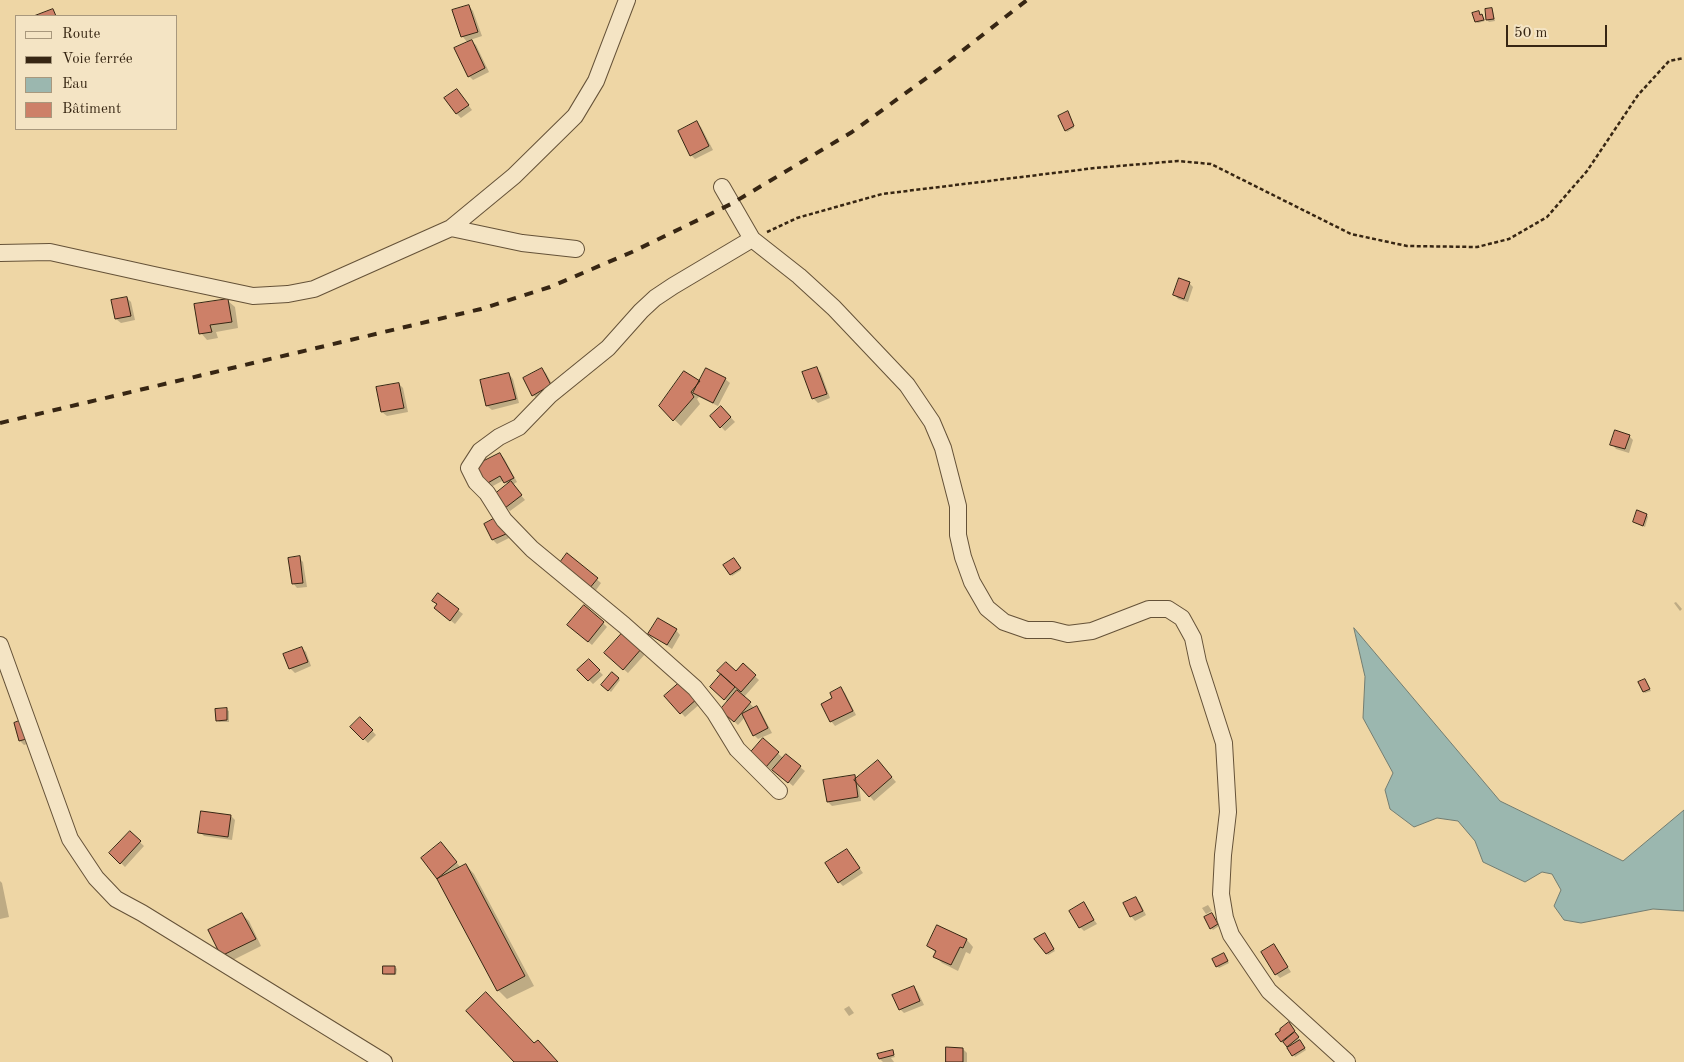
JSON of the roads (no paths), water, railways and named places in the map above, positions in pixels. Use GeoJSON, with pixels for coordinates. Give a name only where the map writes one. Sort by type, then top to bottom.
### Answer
{"type":"FeatureCollection","features":[{"type":"Feature","properties":{"kind":"street"},"geometry":{"type":"LineString","coordinates":[[0,253],[50,252],[253,296],[288,294],[314,289],[451,228],[514,176],[575,116],[596,81],[626,0]]}},
{"type":"Feature","properties":{"kind":"street"},"geometry":{"type":"LineString","coordinates":[[722,187],[752,239],[799,276],[834,308],[907,385],[932,422],[943,448],[958,506],[958,535],[963,557],[972,582],[987,608],[1004,622],[1027,630],[1052,630],[1068,634],[1092,630],[1148,609],[1168,609],[1182,618],[1193,638],[1198,662],[1224,743],[1228,812],[1221,894],[1230,935],[1269,991],[1347,1062]]}},
{"type":"Feature","properties":{"kind":"street"},"geometry":{"type":"LineString","coordinates":[[451,228],[522,243],[576,250]]}},
{"type":"Feature","properties":{"kind":"street"},"geometry":{"type":"LineString","coordinates":[[752,239],[655,298],[608,348],[550,395],[518,426],[480,451],[469,468],[476,482],[486,493],[504,520],[532,549],[624,625],[695,688],[737,749],[779,791]]}},
{"type":"Feature","properties":{"kind":"street"},"geometry":{"type":"LineString","coordinates":[[0,645],[70,839],[96,878],[116,899],[142,913],[384,1062]]}},
{"type":"Feature","properties":{"kind":"water"},"geometry":{"type":"Polygon","coordinates":[[[1354,628],[1500,801],[1623,861],[1684,810],[1684,911],[1653,909],[1581,923],[1564,920],[1554,906],[1561,890],[1552,874],[1542,872],[1525,882],[1483,862],[1475,841],[1458,821],[1437,818],[1414,827],[1390,809],[1385,790],[1393,773],[1363,718],[1365,677],[1354,628]]]}},
{"type":"Feature","properties":{"kind":"railway"},"geometry":{"type":"LineString","coordinates":[[0,423],[481,309],[550,287],[632,252],[731,204],[852,132],[943,66],[1027,0]]}}]}
